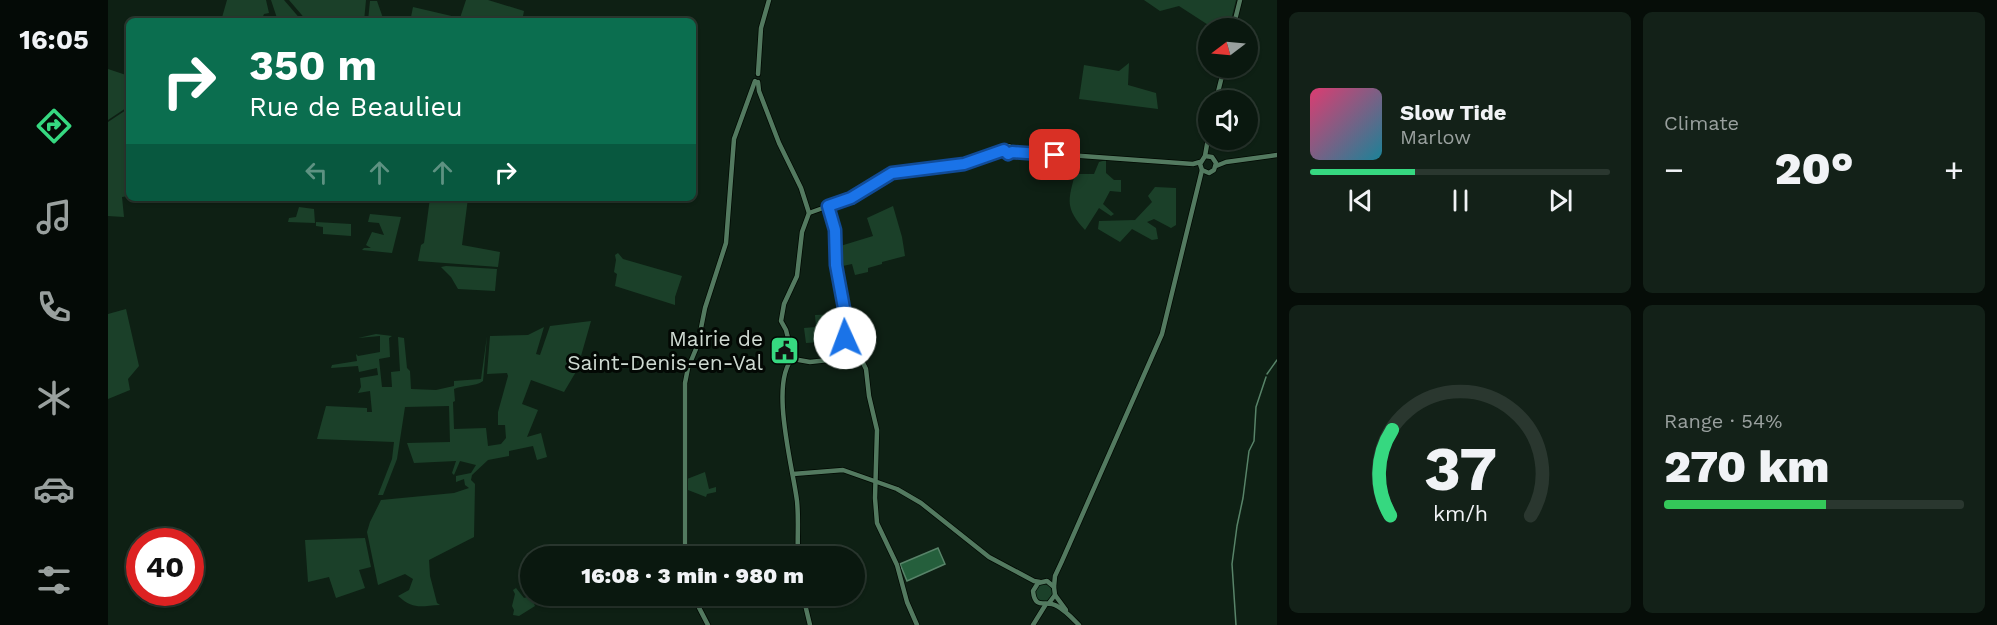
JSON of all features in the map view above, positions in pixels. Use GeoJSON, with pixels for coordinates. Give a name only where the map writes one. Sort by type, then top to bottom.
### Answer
{"type":"FeatureCollection","features":[{"type":"Feature","properties":{"kind":"street"},"geometry":{"type":"LineString","coordinates":[[769,0],[761,28],[758,74],[754,76],[779,143],[801,188],[809,213],[802,232],[797,276],[784,304],[781,321],[786,330],[793,359]]}},
{"type":"Feature","properties":{"kind":"street"},"geometry":{"type":"LineString","coordinates":[[1236,18],[1240,0]]}},
{"type":"Feature","properties":{"kind":"street"},"geometry":{"type":"LineString","coordinates":[[685,546],[685,383],[700,335],[705,308],[726,243],[734,139],[757,82]]}},
{"type":"Feature","properties":{"kind":"street"},"geometry":{"type":"LineString","coordinates":[[809,213],[851,198],[892,173],[964,164],[1004,150],[1009,146],[1012,152],[1193,164],[1214,170],[1216,163]]}},
{"type":"Feature","properties":{"kind":"street"},"geometry":{"type":"LineString","coordinates":[[1071,617],[1055,596],[1055,576],[1162,334],[1196,189],[1208,150]]}},
{"type":"Feature","properties":{"kind":"street"},"geometry":{"type":"LineString","coordinates":[[1208,156],[1216,163],[1277,155]]}},
{"type":"Feature","properties":{"kind":"street"},"geometry":{"type":"LineString","coordinates":[[828,206],[835,230],[836,265],[846,319],[845,338],[866,369],[869,396],[877,430],[875,481],[877,523],[897,565],[907,602],[917,625]]}},
{"type":"Feature","properties":{"kind":"street"},"geometry":{"type":"LineString","coordinates":[[793,359],[807,362],[843,358],[857,353]]}},
{"type":"Feature","properties":{"kind":"street"},"geometry":{"type":"LineString","coordinates":[[793,359],[789,362],[785,372],[783,395],[784,419],[798,510],[798,546]]}},
{"type":"Feature","properties":{"kind":"street"},"geometry":{"type":"LineString","coordinates":[[793,474],[843,470],[875,481],[917,500],[978,549],[1032,585],[1033,594],[1043,605],[1058,606],[1079,625]]}},
{"type":"Feature","properties":{"kind":"street"},"geometry":{"type":"LineString","coordinates":[[1032,585],[1047,581],[1062,561]]}},
{"type":"Feature","properties":{"kind":"street"},"geometry":{"type":"LineString","coordinates":[[1006,567],[1040,582]]}},
{"type":"Feature","properties":{"kind":"street"},"geometry":{"type":"LineString","coordinates":[[1047,581],[1054,587]]}},
{"type":"Feature","properties":{"kind":"street"},"geometry":{"type":"LineString","coordinates":[[1034,623],[1043,605],[1055,596]]}},
{"type":"Feature","properties":{"kind":"street"},"geometry":{"type":"LineString","coordinates":[[698,606],[708,625]]}},
{"type":"Feature","properties":{"kind":"street"},"geometry":{"type":"LineString","coordinates":[[805,606],[810,625]]}},
{"type":"Feature","properties":{"kind":"shaded area"},"geometry":{"type":"Polygon","coordinates":[[[227,0],[266,0],[269,13],[264,14],[262,18],[222,18],[227,0]]]}},
{"type":"Feature","properties":{"kind":"shaded area"},"geometry":{"type":"Polygon","coordinates":[[[271,0],[284,0],[299,18],[277,18],[271,0]]]}},
{"type":"Feature","properties":{"kind":"shaded area"},"geometry":{"type":"Polygon","coordinates":[[[289,0],[366,0],[364,18],[304,18],[289,0]]]}},
{"type":"Feature","properties":{"kind":"shaded area"},"geometry":{"type":"Polygon","coordinates":[[[466,0],[488,0],[524,11],[523,18],[460,18],[466,0]]]}},
{"type":"Feature","properties":{"kind":"shaded area"},"geometry":{"type":"Polygon","coordinates":[[[1144,0],[1236,0],[1232,18],[1198,18],[1179,6],[1160,11],[1144,0]]]}},
{"type":"Feature","properties":{"kind":"shaded area"},"geometry":{"type":"Polygon","coordinates":[[[370,1],[377,1],[383,18],[368,18],[370,1]]]}},
{"type":"Feature","properties":{"kind":"shaded area"},"geometry":{"type":"Polygon","coordinates":[[[413,7],[460,18],[414,18],[411,17],[413,7]]]}},
{"type":"Feature","properties":{"kind":"shaded area"},"geometry":{"type":"Polygon","coordinates":[[[1129,63],[1128,85],[1156,93],[1158,109],[1079,99],[1084,65],[1119,71],[1129,63]]]}},
{"type":"Feature","properties":{"kind":"shaded area"},"geometry":{"type":"Polygon","coordinates":[[[108,69],[126,75],[126,108],[108,120],[108,69]]]}},
{"type":"Feature","properties":{"kind":"shaded area"},"geometry":{"type":"Polygon","coordinates":[[[126,110],[126,196],[122,197],[124,217],[108,216],[108,122],[126,110]]]}},
{"type":"Feature","properties":{"kind":"shaded area"},"geometry":{"type":"Polygon","coordinates":[[[1106,160],[1106,173],[1114,180],[1121,180],[1121,192],[1110,191],[1103,204],[1114,214],[1111,216],[1099,208],[1085,230],[1071,210],[1070,198],[1075,174],[1094,174],[1099,162],[1106,160]]]}},
{"type":"Feature","properties":{"kind":"shaded area"},"geometry":{"type":"Polygon","coordinates":[[[1155,187],[1176,188],[1176,225],[1171,228],[1154,219],[1147,222],[1156,228],[1158,239],[1152,240],[1132,229],[1120,242],[1098,229],[1099,221],[1135,220],[1152,202],[1148,196],[1155,187]]]}},
{"type":"Feature","properties":{"kind":"shaded area"},"geometry":{"type":"Polygon","coordinates":[[[430,201],[468,201],[462,245],[500,252],[498,267],[418,261],[421,245],[424,243],[430,201]]]}},
{"type":"Feature","properties":{"kind":"shaded area"},"geometry":{"type":"Polygon","coordinates":[[[893,206],[905,256],[882,262],[882,264],[868,268],[868,272],[855,275],[852,264],[838,267],[837,247],[873,236],[867,218],[893,206]]]}},
{"type":"Feature","properties":{"kind":"shaded area"},"geometry":{"type":"Polygon","coordinates":[[[299,207],[314,209],[315,223],[288,222],[289,218],[296,217],[299,207]]]}},
{"type":"Feature","properties":{"kind":"shaded area"},"geometry":{"type":"Polygon","coordinates":[[[370,214],[401,217],[392,253],[362,250],[371,248],[366,245],[372,232],[384,235],[379,223],[368,222],[370,214]]]}},
{"type":"Feature","properties":{"kind":"shaded area"},"geometry":{"type":"Polygon","coordinates":[[[316,222],[351,224],[351,236],[323,234],[323,227],[316,226],[316,222]]]}},
{"type":"Feature","properties":{"kind":"shaded area"},"geometry":{"type":"Polygon","coordinates":[[[618,253],[623,259],[682,276],[675,297],[675,305],[615,286],[617,274],[614,272],[615,255],[618,253]]]}},
{"type":"Feature","properties":{"kind":"shaded area"},"geometry":{"type":"Polygon","coordinates":[[[441,267],[497,269],[495,291],[458,289],[441,267]]]}},
{"type":"Feature","properties":{"kind":"shaded area"},"geometry":{"type":"Polygon","coordinates":[[[126,309],[139,366],[128,379],[130,390],[108,399],[108,314],[126,309]]]}},
{"type":"Feature","properties":{"kind":"shaded area"},"geometry":{"type":"Polygon","coordinates":[[[839,314],[839,341],[806,343],[804,328],[816,327],[815,315],[839,314]]]}},
{"type":"Feature","properties":{"kind":"shaded area"},"geometry":{"type":"Polygon","coordinates":[[[591,321],[577,370],[564,392],[531,380],[522,404],[538,410],[527,437],[541,433],[547,457],[537,460],[533,446],[509,451],[509,456],[488,460],[472,475],[471,480],[475,484],[474,537],[429,560],[430,576],[437,603],[440,605],[413,605],[398,596],[409,590],[413,579],[405,574],[378,585],[367,532],[381,500],[454,493],[469,488],[465,485],[464,479],[456,482],[456,476],[471,473],[476,465],[460,461],[454,475],[452,473],[456,461],[414,463],[407,443],[450,442],[449,406],[405,407],[397,459],[383,495],[378,495],[392,459],[394,442],[317,439],[326,406],[367,408],[367,412],[372,412],[370,391],[358,393],[361,387],[360,378],[378,375],[377,368],[359,372],[358,366],[331,368],[332,365],[357,361],[356,354],[358,356],[380,352],[380,336],[358,338],[376,334],[392,336],[389,338],[390,357],[379,359],[382,387],[392,387],[391,372],[400,371],[398,337],[404,338],[411,389],[436,390],[454,386],[454,381],[481,379],[487,336],[483,381],[454,389],[454,429],[486,428],[488,446],[501,444],[506,438],[505,425],[498,425],[498,412],[508,376],[507,373],[487,374],[490,336],[528,335],[544,327],[536,354],[540,355],[550,326],[591,321]]]}},
{"type":"Feature","properties":{"kind":"shaded area"},"geometry":{"type":"Polygon","coordinates":[[[705,472],[709,489],[716,487],[716,492],[707,494],[706,497],[688,490],[687,479],[705,472]]]}},
{"type":"Feature","properties":{"kind":"shaded area"},"geometry":{"type":"Polygon","coordinates":[[[365,538],[371,567],[359,570],[365,588],[336,598],[329,577],[308,582],[305,540],[365,538]]]}},
{"type":"Feature","properties":{"kind":"shaded area"},"geometry":{"type":"Polygon","coordinates":[[[938,548],[945,564],[907,581],[900,564],[938,548]]]}},
{"type":"Feature","properties":{"kind":"shaded area"},"geometry":{"type":"Polygon","coordinates":[[[1044,584],[1052,589],[1053,593],[1048,601],[1044,602],[1036,597],[1035,593],[1040,585],[1044,584]]]}},
{"type":"Feature","properties":{"kind":"shaded area"},"geometry":{"type":"Polygon","coordinates":[[[516,588],[520,593],[520,606],[535,606],[519,616],[513,615],[512,606],[515,594],[513,590],[516,588]]]}},
{"type":"Feature","properties":{"kind":"waterway"},"geometry":{"type":"LineString","coordinates":[[1267,374],[1277,360]]}},
{"type":"Feature","properties":{"kind":"waterway"},"geometry":{"type":"LineString","coordinates":[[1236,625],[1232,564],[1249,451],[1254,441],[1256,407],[1266,377]]}},
{"type":"Feature","properties":{"kind":"place","name":"Mairie de Saint-Denis-en-Val"},"geometry":{"type":"Point","coordinates":[784,351]}},
{"type":"Feature","properties":{"kind":"route"},"geometry":{"type":"LineString","coordinates":[[845,338],[846,319],[836,265],[835,230],[828,206],[851,198],[892,173],[964,164],[1004,150],[1008,154],[1012,152],[1055,155]]}}]}
